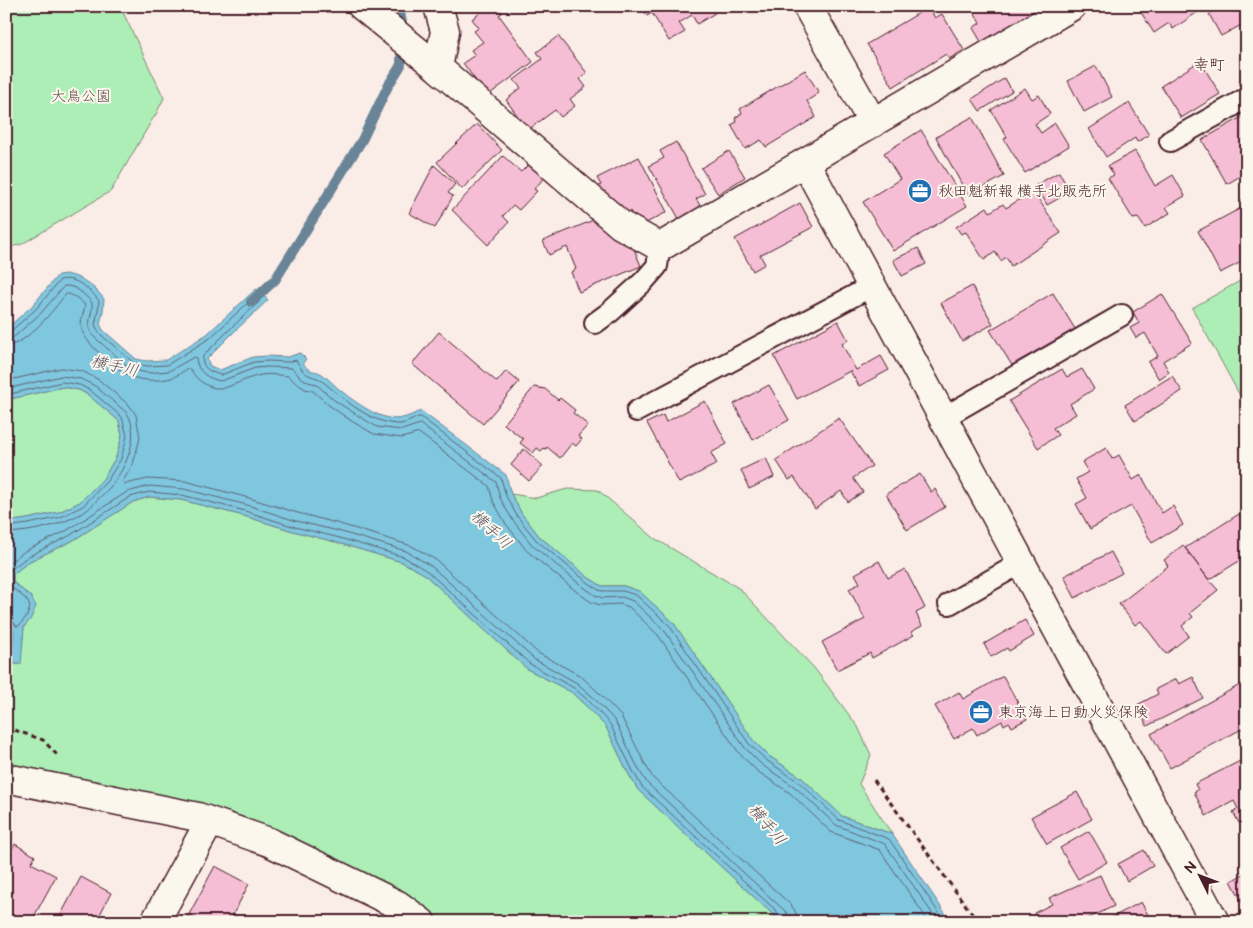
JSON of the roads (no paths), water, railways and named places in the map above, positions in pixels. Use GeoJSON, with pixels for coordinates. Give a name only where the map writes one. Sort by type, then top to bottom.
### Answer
{"type":"FeatureCollection","features":[{"type":"Feature","properties":{"kind":"street"},"geometry":{"type":"LineString","coordinates":[[362,6],[438,68],[620,225],[660,247],[1072,6]]}},
{"type":"Feature","properties":{"kind":"street"},"geometry":{"type":"LineString","coordinates":[[438,6],[445,31],[438,68]]}},
{"type":"Feature","properties":{"kind":"street"},"geometry":{"type":"LineString","coordinates":[[807,6],[873,123]]}},
{"type":"Feature","properties":{"kind":"street"},"geometry":{"type":"LineString","coordinates":[[805,162],[1214,922]]}},
{"type":"Feature","properties":{"kind":"street"},"geometry":{"type":"LineString","coordinates":[[6,778],[210,821],[269,842],[398,905],[421,922]]}},
{"type":"Feature","properties":{"kind":"street"},"geometry":{"type":"LineString","coordinates":[[155,922],[210,821]]}},
{"type":"Feature","properties":{"kind":"lane"},"geometry":{"type":"LineString","coordinates":[[1170,141],[1247,98]]}},
{"type":"Feature","properties":{"kind":"lane"},"geometry":{"type":"LineString","coordinates":[[595,323],[624,300],[657,266],[660,247]]}},
{"type":"Feature","properties":{"kind":"lane"},"geometry":{"type":"LineString","coordinates":[[637,411],[872,286]]}},
{"type":"Feature","properties":{"kind":"lane"},"geometry":{"type":"LineString","coordinates":[[943,418],[1122,315]]}},
{"type":"Feature","properties":{"kind":"lane"},"geometry":{"type":"LineString","coordinates":[[949,604],[1021,563]]}},
{"type":"Feature","properties":{"kind":"water","name":"横手川"},"geometry":{"type":"Polygon","coordinates":[[[66,274],[82,280],[100,294],[104,299],[100,324],[103,330],[136,359],[147,361],[166,360],[207,334],[256,289],[268,300],[207,359],[210,366],[220,370],[253,357],[288,357],[300,353],[306,359],[303,363],[308,369],[322,374],[353,400],[378,415],[394,419],[421,411],[506,475],[511,494],[522,514],[539,536],[589,578],[602,586],[624,586],[639,591],[673,622],[753,740],[769,756],[802,778],[842,816],[892,834],[951,922],[781,922],[638,790],[606,727],[586,706],[571,692],[527,669],[424,574],[402,562],[244,516],[181,500],[149,497],[133,502],[72,541],[30,561],[13,574],[13,582],[31,597],[36,606],[31,618],[24,627],[21,664],[11,664],[14,631],[6,619],[6,522],[59,512],[80,502],[103,479],[116,457],[122,436],[119,421],[88,395],[79,390],[63,387],[6,400],[6,329],[32,306],[58,275],[66,274]]]}},
{"type":"Feature","properties":{"kind":"waterway"},"geometry":{"type":"LineString","coordinates":[[251,302],[275,280],[362,140],[388,86],[401,65],[402,23],[399,6]]}},
{"type":"Feature","properties":{"kind":"place","name":"秋田魁新報 横手北販売所"},"geometry":{"type":"Point","coordinates":[920,191]}},
{"type":"Feature","properties":{"kind":"place","name":"東京海上日動火災保険"},"geometry":{"type":"Point","coordinates":[981,712]}},
{"type":"Feature","properties":{"kind":"district","name":"幸町"},"geometry":{"type":"Point","coordinates":[1209,64]}},
{"type":"Feature","properties":{"kind":"park label","name":"大鳥公園"},"geometry":{"type":"Point","coordinates":[81,96]}}]}
